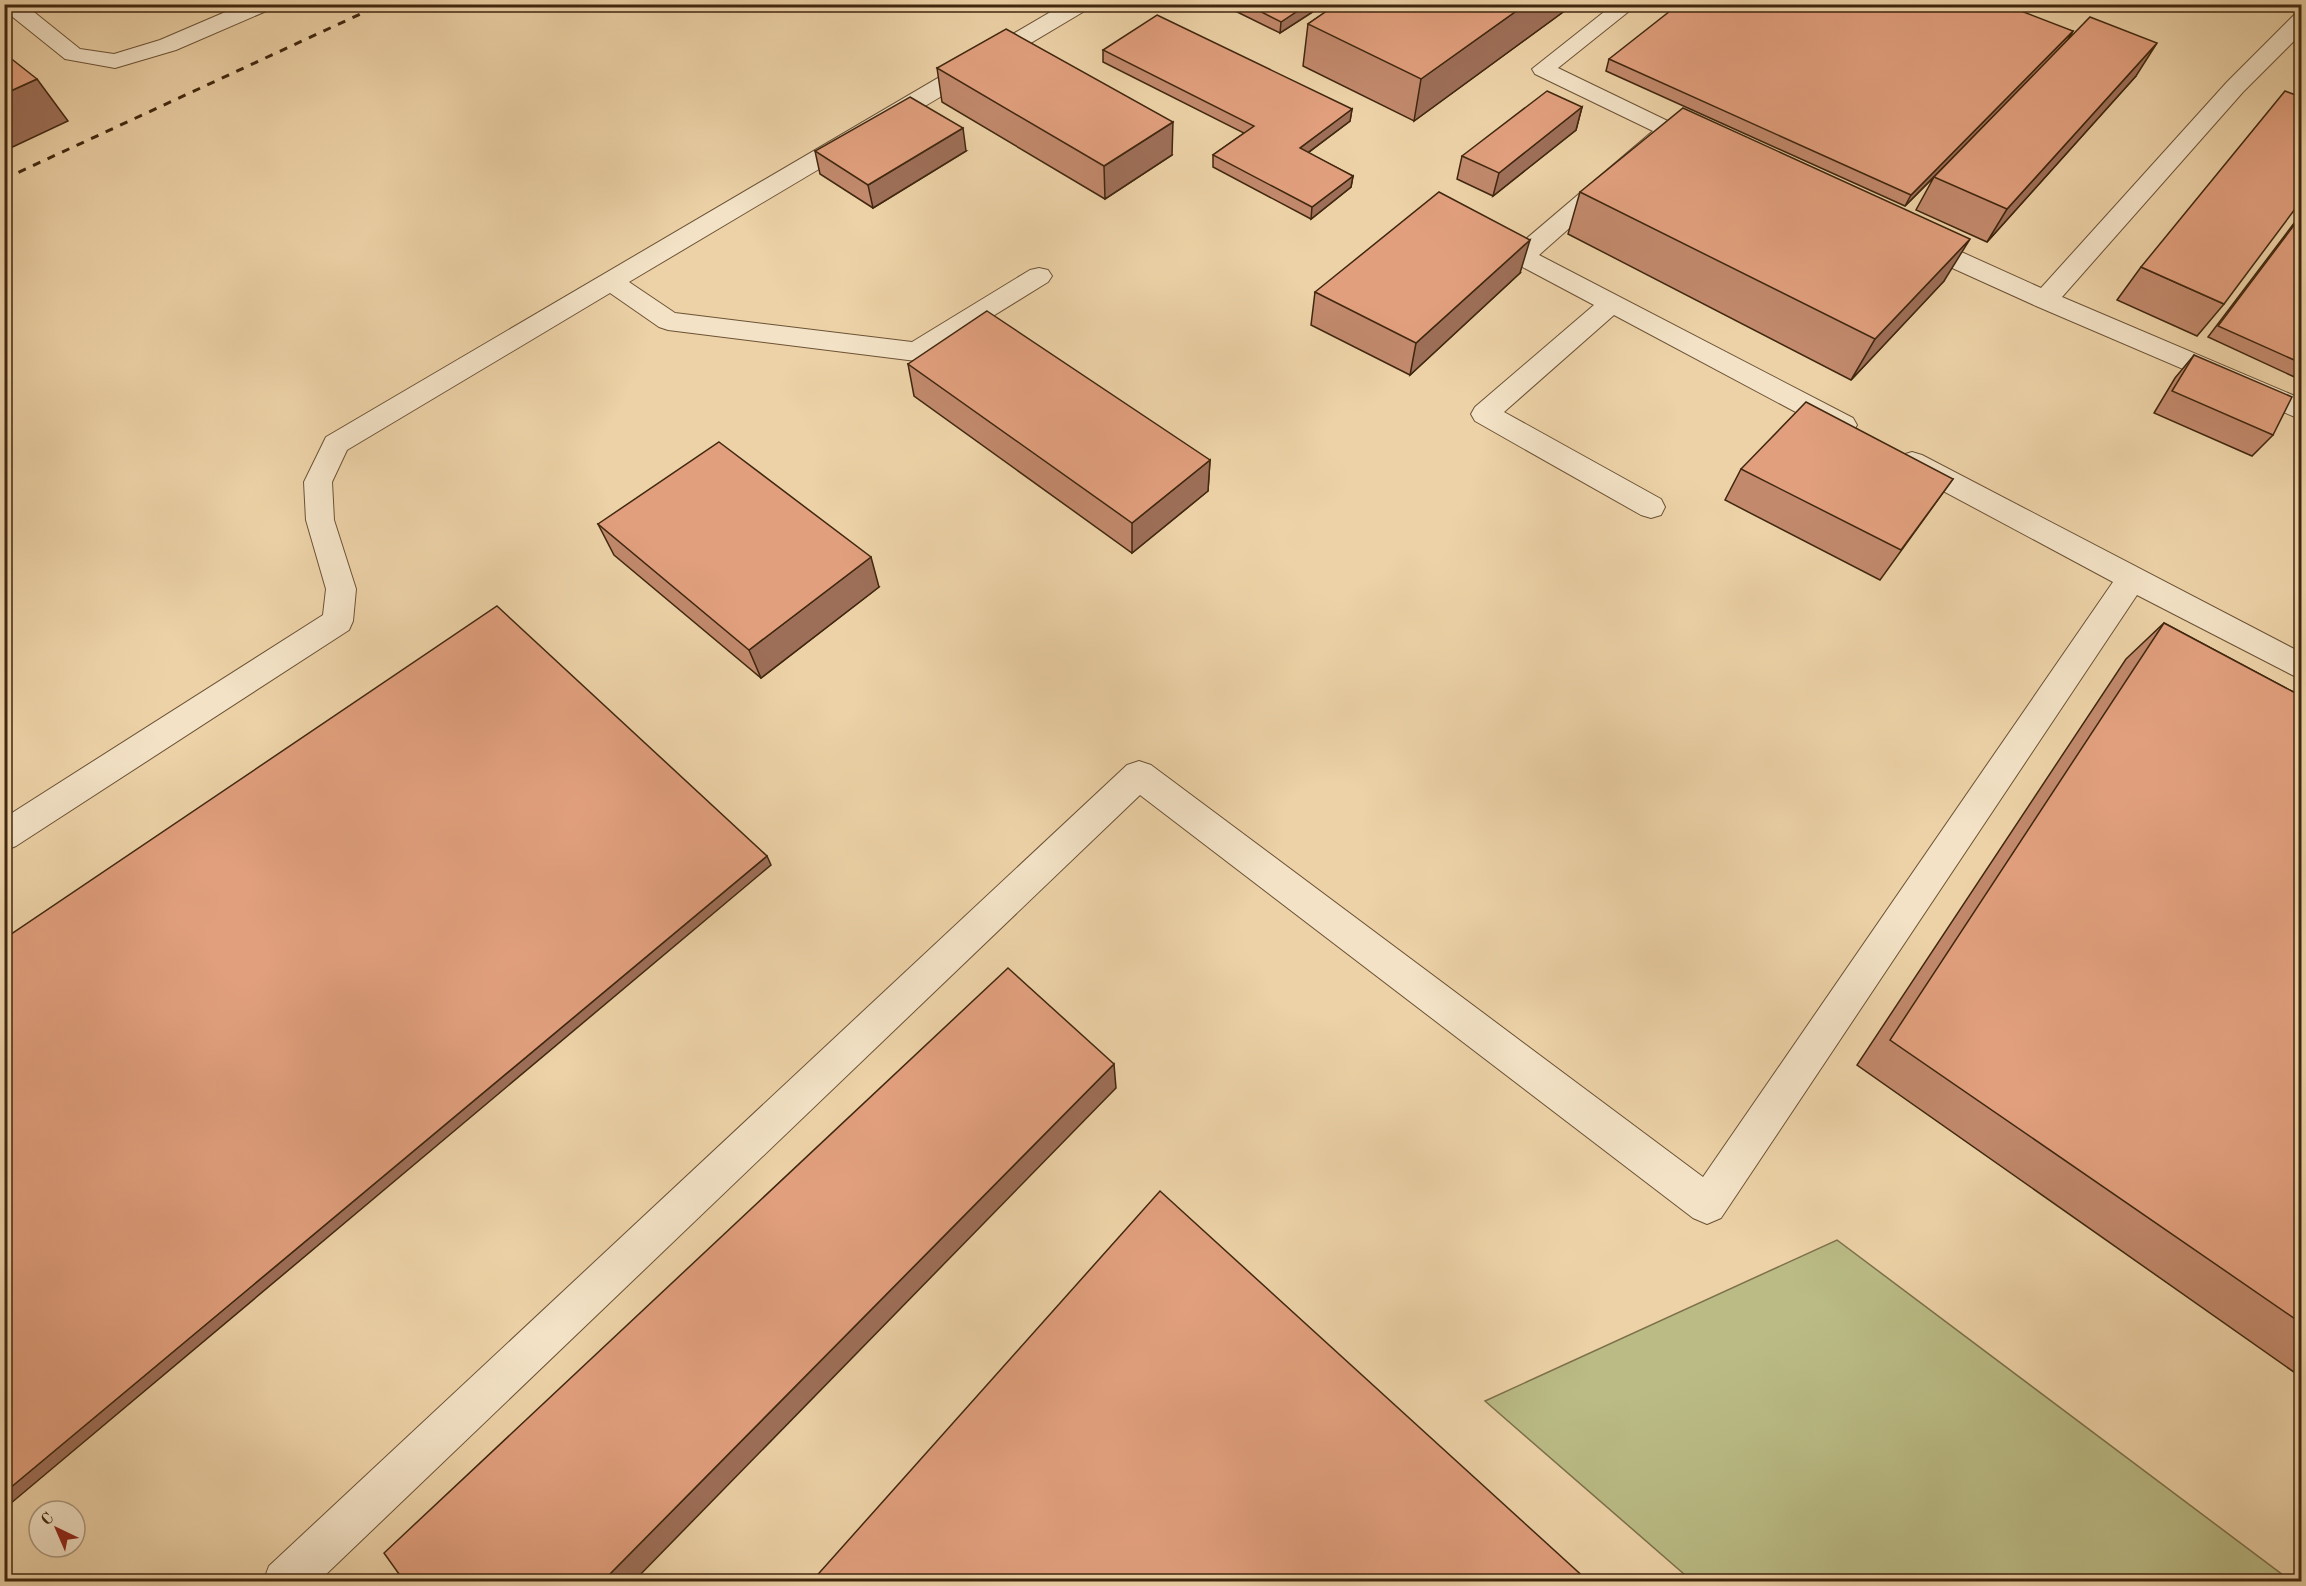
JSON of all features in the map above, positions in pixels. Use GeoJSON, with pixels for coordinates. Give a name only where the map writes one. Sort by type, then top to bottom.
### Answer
{"type":"FeatureCollection","features":[{"type":"Feature","properties":{"kind":"lane"},"geometry":{"type":"LineString","coordinates":[[10,4],[74,54],[115,61],[168,45],[263,4]]}},
{"type":"Feature","properties":{"kind":"lane"},"geometry":{"type":"LineString","coordinates":[[4,836],[338,621],[341,589],[320,520],[318,482],[336,444],[1080,4]]}},
{"type":"Feature","properties":{"kind":"lane"},"geometry":{"type":"LineString","coordinates":[[1628,4],[1543,69],[1678,135],[1522,256],[2301,668]]}},
{"type":"Feature","properties":{"kind":"lane"},"geometry":{"type":"LineString","coordinates":[[2045,300],[2235,87],[2301,20]]}},
{"type":"Feature","properties":{"kind":"lane"},"geometry":{"type":"LineString","coordinates":[[1894,232],[2301,410]]}},
{"type":"Feature","properties":{"kind":"lane"},"geometry":{"type":"LineString","coordinates":[[611,282],[668,321],[916,352],[1039,276]]}},
{"type":"Feature","properties":{"kind":"lane"},"geometry":{"type":"LineString","coordinates":[[1611,304],[1485,414],[1650,507]]}},
{"type":"Feature","properties":{"kind":"lane"},"geometry":{"type":"LineString","coordinates":[[285,1581],[1139,775],[1707,1204],[2132,578]]}},
{"type":"Feature","properties":{"kind":"green space"},"geometry":{"type":"Polygon","coordinates":[[[1837,1240],[2291,1581],[1692,1581],[1485,1401],[1837,1240]]]}},
{"type":"Feature","properties":{"kind":"building"},"geometry":{"type":"Polygon","coordinates":[[[1246,4],[1308,4],[1281,22],[1246,4]]]}},
{"type":"Feature","properties":{"kind":"building"},"geometry":{"type":"Polygon","coordinates":[[[1337,4],[1526,4],[1421,79],[1308,24],[1337,4]]]}},
{"type":"Feature","properties":{"kind":"building"},"geometry":{"type":"Polygon","coordinates":[[[1679,4],[2003,4],[2073,31],[1911,195],[1609,59],[1679,4]]]}},
{"type":"Feature","properties":{"kind":"building"},"geometry":{"type":"Polygon","coordinates":[[[1157,15],[1352,109],[1300,148],[1353,176],[1312,207],[1213,155],[1254,126],[1103,50],[1157,15]]]}},
{"type":"Feature","properties":{"kind":"building"},"geometry":{"type":"Polygon","coordinates":[[[2090,17],[2157,43],[2007,209],[1934,177],[2090,17]]]}},
{"type":"Feature","properties":{"kind":"building"},"geometry":{"type":"Polygon","coordinates":[[[1006,29],[1173,122],[1104,166],[937,68],[1006,29]]]}},
{"type":"Feature","properties":{"kind":"building"},"geometry":{"type":"Polygon","coordinates":[[[4,53],[37,79],[4,94],[4,53]]]}},
{"type":"Feature","properties":{"kind":"building"},"geometry":{"type":"Polygon","coordinates":[[[1547,91],[1582,107],[1499,173],[1462,156],[1547,91]]]}},
{"type":"Feature","properties":{"kind":"building"},"geometry":{"type":"Polygon","coordinates":[[[2285,91],[2301,97],[2301,201],[2224,304],[2141,267],[2285,91]]]}},
{"type":"Feature","properties":{"kind":"building"},"geometry":{"type":"Polygon","coordinates":[[[910,97],[963,128],[868,185],[815,151],[910,97]]]}},
{"type":"Feature","properties":{"kind":"building"},"geometry":{"type":"Polygon","coordinates":[[[1683,108],[1970,239],[1875,339],[1580,192],[1683,108]]]}},
{"type":"Feature","properties":{"kind":"building"},"geometry":{"type":"Polygon","coordinates":[[[1439,192],[1530,240],[1416,343],[1315,292],[1439,192]]]}},
{"type":"Feature","properties":{"kind":"building"},"geometry":{"type":"Polygon","coordinates":[[[2301,216],[2301,363],[2218,326],[2301,216]]]}},
{"type":"Feature","properties":{"kind":"building"},"geometry":{"type":"Polygon","coordinates":[[[987,311],[1210,460],[1132,523],[908,364],[987,311]]]}},
{"type":"Feature","properties":{"kind":"building"},"geometry":{"type":"Polygon","coordinates":[[[2194,355],[2292,397],[2273,435],[2172,391],[2194,355]]]}},
{"type":"Feature","properties":{"kind":"building"},"geometry":{"type":"Polygon","coordinates":[[[1806,402],[1953,479],[1901,550],[1741,469],[1806,402]]]}},
{"type":"Feature","properties":{"kind":"building"},"geometry":{"type":"Polygon","coordinates":[[[719,442],[871,557],[749,650],[598,524],[719,442]]]}},
{"type":"Feature","properties":{"kind":"building"},"geometry":{"type":"Polygon","coordinates":[[[497,606],[767,856],[4,1493],[4,939],[497,606]]]}},
{"type":"Feature","properties":{"kind":"building"},"geometry":{"type":"Polygon","coordinates":[[[2164,623],[2301,696],[2301,1323],[1890,1040],[2164,623]]]}},
{"type":"Feature","properties":{"kind":"building"},"geometry":{"type":"Polygon","coordinates":[[[1008,968],[1114,1064],[603,1581],[404,1581],[384,1553],[1008,968]]]}},
{"type":"Feature","properties":{"kind":"building"},"geometry":{"type":"Polygon","coordinates":[[[1160,1191],[1588,1581],[812,1581],[1160,1191]]]}},
{"type":"Feature","properties":{"kind":"railway"},"geometry":{"type":"LineString","coordinates":[[4,179],[382,4]]}}]}
